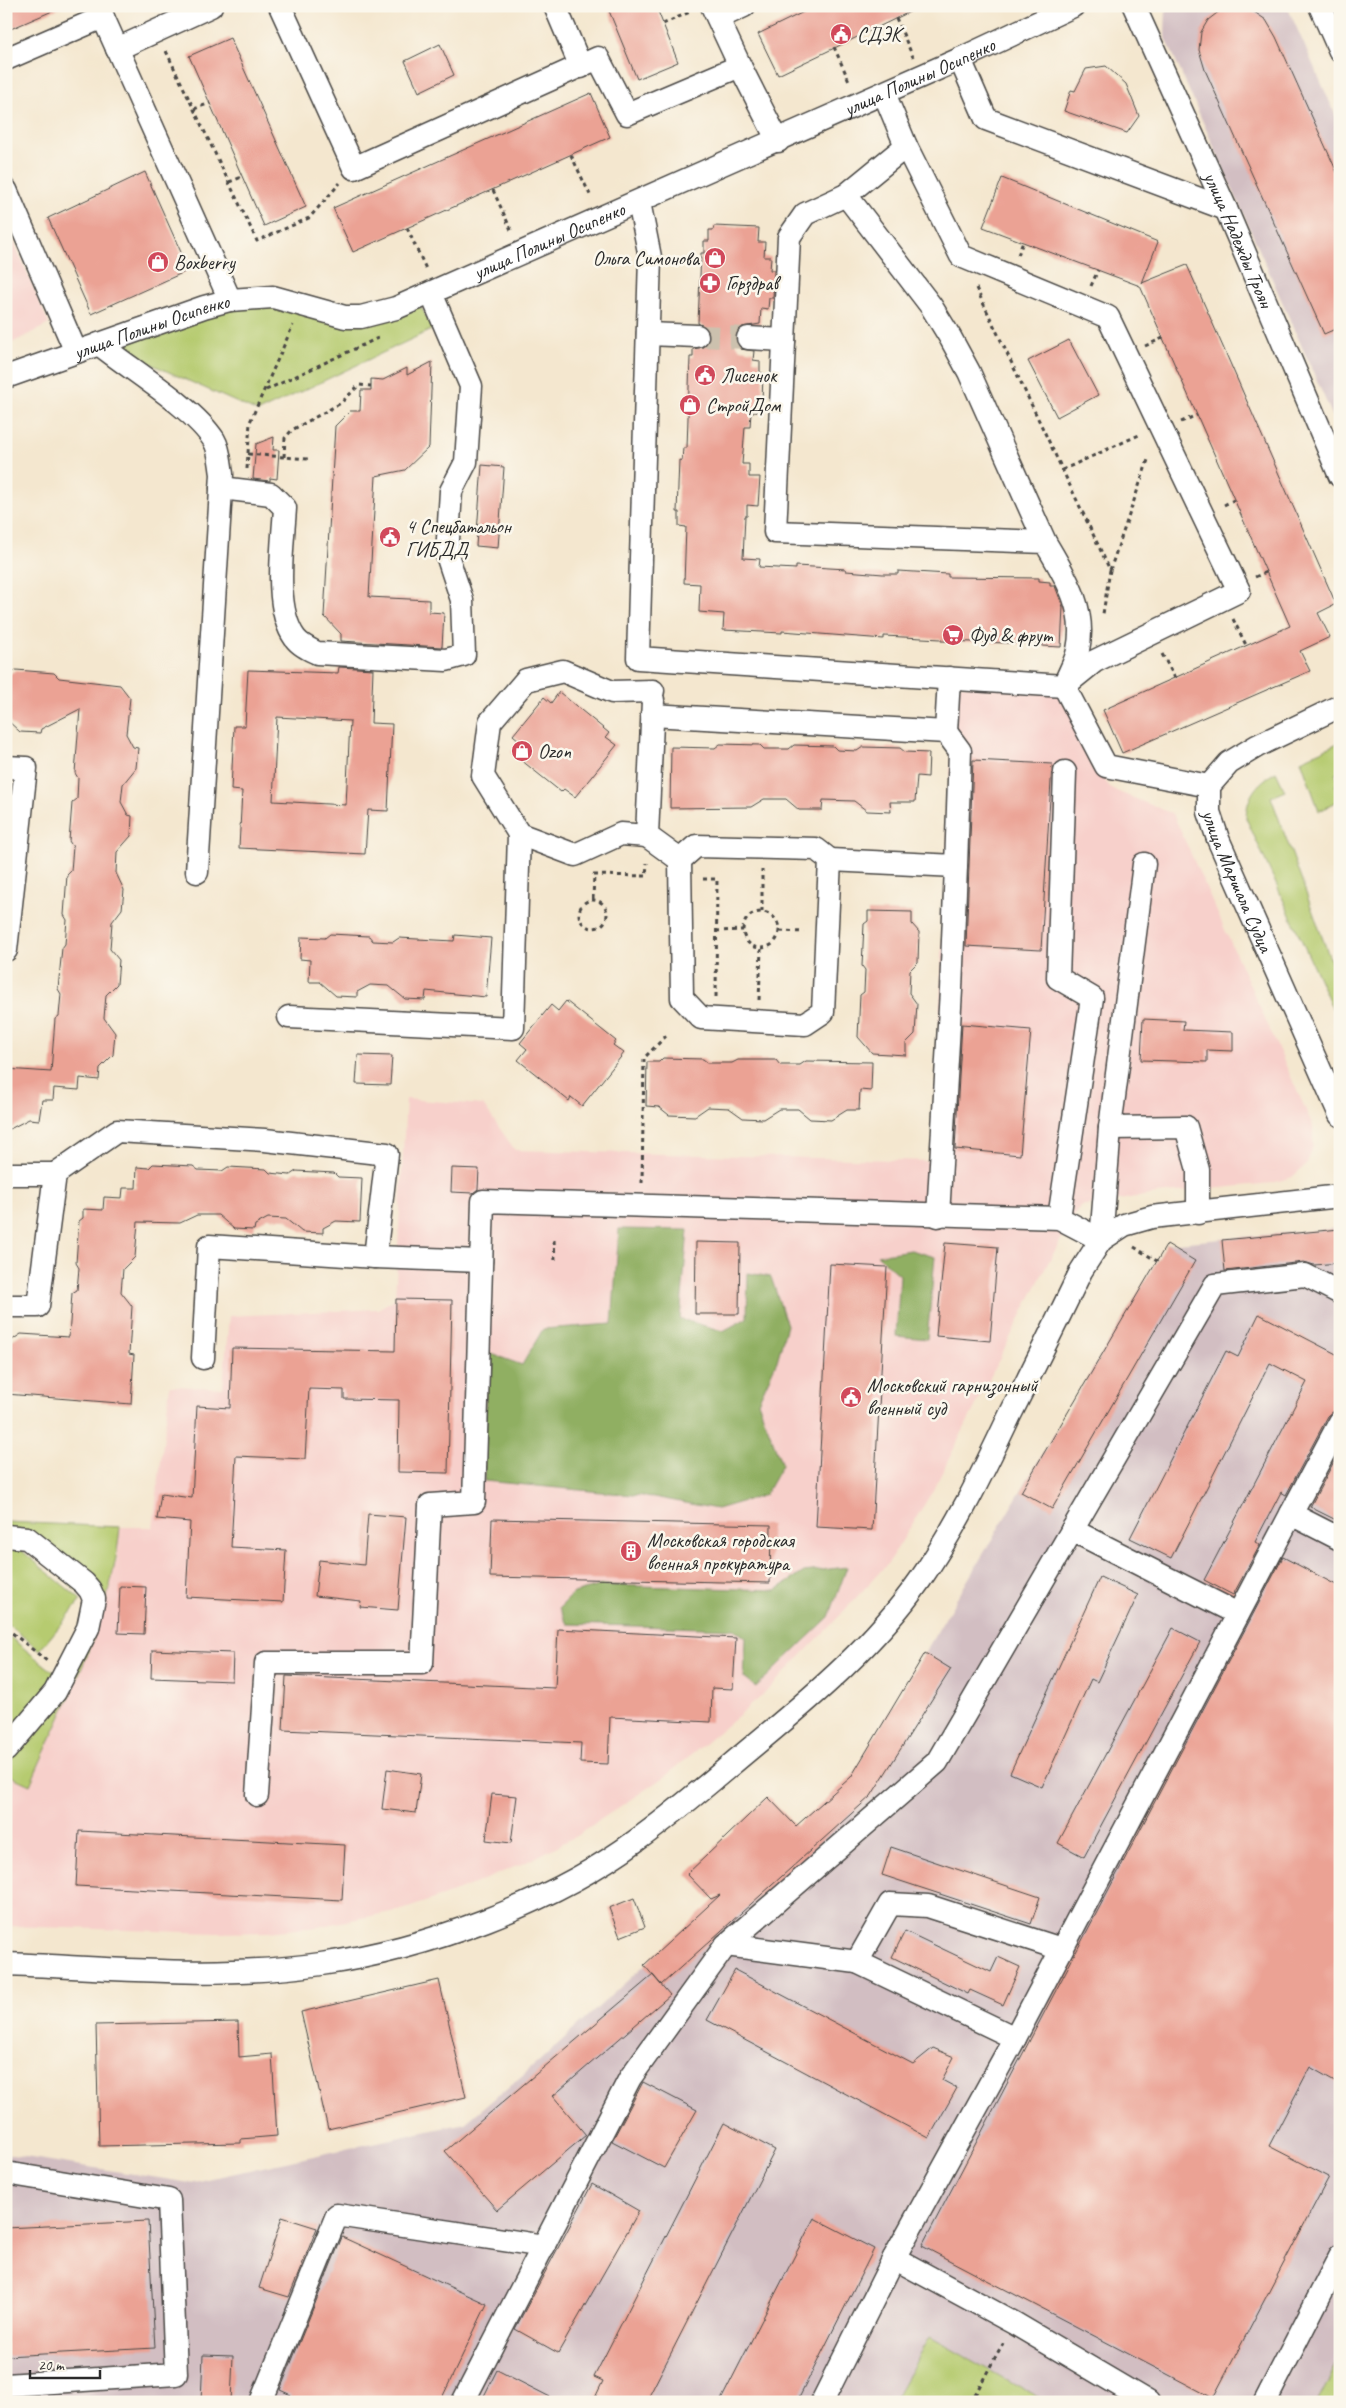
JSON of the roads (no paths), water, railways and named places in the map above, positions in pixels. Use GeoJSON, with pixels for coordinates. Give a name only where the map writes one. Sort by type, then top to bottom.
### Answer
{"type":"FeatureCollection","features":[{"type":"Feature","properties":{"kind":"street"},"geometry":{"type":"LineString","coordinates":[[117,49],[211,6]]}},
{"type":"Feature","properties":{"kind":"street"},"geometry":{"type":"LineString","coordinates":[[280,6],[354,168],[598,58],[627,114],[740,66]]}},
{"type":"Feature","properties":{"kind":"street"},"geometry":{"type":"LineString","coordinates":[[555,6],[581,67]]}},
{"type":"Feature","properties":{"kind":"street"},"geometry":{"type":"LineString","coordinates":[[744,6],[708,11],[740,66],[778,141]]}},
{"type":"Feature","properties":{"kind":"street","name":"улица Полины Осипенко"},"geometry":{"type":"LineString","coordinates":[[6,377],[230,300],[273,297],[345,317],[361,317],[386,312],[778,141],[1073,6]]}},
{"type":"Feature","properties":{"kind":"street","name":"улица Надежды Троян"},"geometry":{"type":"LineString","coordinates":[[1134,6],[1226,209],[1340,476]]}},
{"type":"Feature","properties":{"kind":"street"},"geometry":{"type":"LineString","coordinates":[[1320,6],[1340,51]]}},
{"type":"Feature","properties":{"kind":"street"},"geometry":{"type":"LineString","coordinates":[[6,59],[100,12],[230,300]]}},
{"type":"Feature","properties":{"kind":"street"},"geometry":{"type":"LineString","coordinates":[[960,59],[986,119],[1226,209]]}},
{"type":"Feature","properties":{"kind":"street"},"geometry":{"type":"LineString","coordinates":[[639,202],[650,257],[638,658],[1064,686],[1095,662],[1239,590],[1108,317],[961,256],[906,146],[884,93]]}},
{"type":"Feature","properties":{"kind":"street"},"geometry":{"type":"LineString","coordinates":[[906,146],[846,195],[805,214],[789,237],[775,532],[1045,542]]}},
{"type":"Feature","properties":{"kind":"street"},"geometry":{"type":"LineString","coordinates":[[6,190],[76,352]]}},
{"type":"Feature","properties":{"kind":"street"},"geometry":{"type":"LineString","coordinates":[[846,195],[931,306],[950,337],[969,372],[1045,542],[1074,592],[1080,617],[1078,650],[1064,686],[1106,766],[1209,786]]}},
{"type":"Feature","properties":{"kind":"street"},"geometry":{"type":"LineString","coordinates":[[221,488],[271,494],[285,508],[281,593],[283,609],[294,637],[304,647],[317,653],[436,660],[446,660],[464,655],[462,600],[446,556],[450,491],[466,462],[471,386],[434,292]]}},
{"type":"Feature","properties":{"kind":"street"},"geometry":{"type":"LineString","coordinates":[[648,334],[697,336]]}},
{"type":"Feature","properties":{"kind":"street"},"geometry":{"type":"LineString","coordinates":[[748,338],[784,340]]}},
{"type":"Feature","properties":{"kind":"street"},"geometry":{"type":"LineString","coordinates":[[99,344],[173,400],[203,427],[215,441],[219,456],[222,474],[219,662],[196,872]]}},
{"type":"Feature","properties":{"kind":"street"},"geometry":{"type":"LineString","coordinates":[[652,839],[652,715],[655,659]]}},
{"type":"Feature","properties":{"kind":"street"},"geometry":{"type":"LineString","coordinates":[[290,1017],[512,1028],[519,834],[483,776],[490,722],[526,680],[563,671],[612,692],[653,691]]}},
{"type":"Feature","properties":{"kind":"street"},"geometry":{"type":"LineString","coordinates":[[938,1216],[951,990],[960,752],[946,732],[950,678]]}},
{"type":"Feature","properties":{"kind":"street","name":"улица Маршала Судца"},"geometry":{"type":"LineString","coordinates":[[1340,706],[1266,742],[1229,763],[1209,786],[1209,812],[1218,839],[1340,1114]]}},
{"type":"Feature","properties":{"kind":"street"},"geometry":{"type":"LineString","coordinates":[[652,715],[946,732]]}},
{"type":"Feature","properties":{"kind":"street"},"geometry":{"type":"LineString","coordinates":[[6,767],[26,768],[6,950]]}},
{"type":"Feature","properties":{"kind":"street"},"geometry":{"type":"LineString","coordinates":[[1059,1218],[1092,998],[1058,978],[1065,772]]}},
{"type":"Feature","properties":{"kind":"street"},"geometry":{"type":"LineString","coordinates":[[519,834],[575,855],[622,834],[652,839],[680,870]]}},
{"type":"Feature","properties":{"kind":"street"},"geometry":{"type":"LineString","coordinates":[[830,860],[823,1012],[805,1024],[701,1018],[682,998],[680,870],[696,846],[816,849],[830,860],[956,866]]}},
{"type":"Feature","properties":{"kind":"street"},"geometry":{"type":"LineString","coordinates":[[1101,1240],[1110,1128],[1144,864]]}},
{"type":"Feature","properties":{"kind":"street"},"geometry":{"type":"LineString","coordinates":[[1110,1128],[1186,1127],[1198,1170],[1198,1213]]}},
{"type":"Feature","properties":{"kind":"street"},"geometry":{"type":"LineString","coordinates":[[6,1174],[55,1174],[117,1131],[265,1140],[387,1154],[375,1257]]}},
{"type":"Feature","properties":{"kind":"street"},"geometry":{"type":"LineString","coordinates":[[6,1306],[38,1306],[55,1174]]}},
{"type":"Feature","properties":{"kind":"street"},"geometry":{"type":"LineString","coordinates":[[6,1964],[210,1971],[259,1970],[320,1965],[381,1954],[418,1944],[551,1892],[636,1842],[779,1725],[860,1651],[918,1583],[965,1508],[1081,1270],[1101,1240],[1124,1225],[1152,1218],[1340,1196]]}},
{"type":"Feature","properties":{"kind":"street"},"geometry":{"type":"LineString","coordinates":[[257,1795],[266,1663],[422,1664],[430,1505],[474,1502],[483,1201],[938,1216],[1059,1218],[1101,1240]]}},
{"type":"Feature","properties":{"kind":"street"},"geometry":{"type":"LineString","coordinates":[[203,1358],[209,1246],[375,1257],[481,1261]]}},
{"type":"Feature","properties":{"kind":"street"},"geometry":{"type":"LineString","coordinates":[[463,2402],[630,2078],[726,1945],[936,1762],[1215,1284],[1305,1276],[1340,1293]]}},
{"type":"Feature","properties":{"kind":"street"},"geometry":{"type":"LineString","coordinates":[[822,2402],[894,2258],[1015,2038],[1340,1422]]}},
{"type":"Feature","properties":{"kind":"street"},"geometry":{"type":"LineString","coordinates":[[1291,1514],[1340,1540]]}},
{"type":"Feature","properties":{"kind":"street"},"geometry":{"type":"LineString","coordinates":[[1072,1530],[1238,1614]]}},
{"type":"Feature","properties":{"kind":"street"},"geometry":{"type":"LineString","coordinates":[[6,1536],[27,1538],[84,1583],[92,1594],[93,1610],[88,1628],[55,1692],[6,1750]]}},
{"type":"Feature","properties":{"kind":"street"},"geometry":{"type":"LineString","coordinates":[[857,1962],[890,1904],[928,1906],[1061,1949]]}},
{"type":"Feature","properties":{"kind":"street"},"geometry":{"type":"LineString","coordinates":[[726,1945],[857,1962],[1015,2038]]}},
{"type":"Feature","properties":{"kind":"street"},"geometry":{"type":"LineString","coordinates":[[6,2174],[169,2200],[176,2374],[6,2385]]}},
{"type":"Feature","properties":{"kind":"street"},"geometry":{"type":"LineString","coordinates":[[261,2402],[337,2215],[544,2246]]}},
{"type":"Feature","properties":{"kind":"street"},"geometry":{"type":"LineString","coordinates":[[1265,2402],[1340,2256]]}},
{"type":"Feature","properties":{"kind":"street"},"geometry":{"type":"LineString","coordinates":[[894,2258],[1014,2323],[1148,2402]]}},
{"type":"Feature","properties":{"kind":"tunnel"},"geometry":{"type":"LineString","coordinates":[[697,336],[748,338]]}},
{"type":"Feature","properties":{"kind":"place","name":"СДЭК"},"geometry":{"type":"Point","coordinates":[841,34]}},
{"type":"Feature","properties":{"kind":"place","name":"Ольга Симонова"},"geometry":{"type":"Point","coordinates":[715,258]}},
{"type":"Feature","properties":{"kind":"place","name":"Boxberry"},"geometry":{"type":"Point","coordinates":[158,262]}},
{"type":"Feature","properties":{"kind":"place","name":"Горздрав"},"geometry":{"type":"Point","coordinates":[710,283]}},
{"type":"Feature","properties":{"kind":"place","name":"Лисенок"},"geometry":{"type":"Point","coordinates":[705,375]}},
{"type":"Feature","properties":{"kind":"place","name":"СтройДом"},"geometry":{"type":"Point","coordinates":[690,405]}},
{"type":"Feature","properties":{"kind":"place","name":"4 Спецбатальон ГИБДД"},"geometry":{"type":"Point","coordinates":[390,537]}},
{"type":"Feature","properties":{"kind":"place","name":"Фуд & фрут"},"geometry":{"type":"Point","coordinates":[953,635]}},
{"type":"Feature","properties":{"kind":"place","name":"Ozon"},"geometry":{"type":"Point","coordinates":[522,751]}},
{"type":"Feature","properties":{"kind":"place","name":"Московский гарнизонный военный суд"},"geometry":{"type":"Point","coordinates":[851,1397]}},
{"type":"Feature","properties":{"kind":"place","name":"Московская городская военная прокуратура"},"geometry":{"type":"Point","coordinates":[631,1551]}}]}
